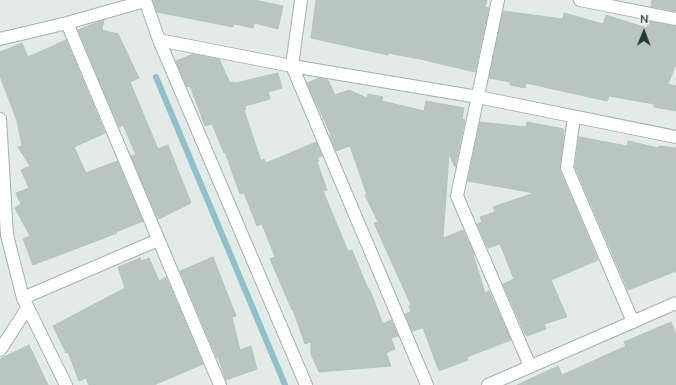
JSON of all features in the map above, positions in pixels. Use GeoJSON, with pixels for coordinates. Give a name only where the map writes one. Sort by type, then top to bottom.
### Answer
{"type":"FeatureCollection","features":[{"type":"Feature","properties":{"kind":"street"},"geometry":{"type":"LineString","coordinates":[[301,0],[292,66],[426,385]]}},
{"type":"Feature","properties":{"kind":"street"},"geometry":{"type":"LineString","coordinates":[[498,0],[457,196],[530,366]]}},
{"type":"Feature","properties":{"kind":"street"},"geometry":{"type":"LineString","coordinates":[[580,0],[676,19]]}},
{"type":"Feature","properties":{"kind":"street"},"geometry":{"type":"LineString","coordinates":[[0,39],[68,23],[145,1],[159,40],[306,385]]}},
{"type":"Feature","properties":{"kind":"street"},"geometry":{"type":"LineString","coordinates":[[68,23],[220,385]]}},
{"type":"Feature","properties":{"kind":"street"},"geometry":{"type":"LineString","coordinates":[[159,40],[292,66],[478,98],[676,137]]}},
{"type":"Feature","properties":{"kind":"street"},"geometry":{"type":"LineString","coordinates":[[574,117],[567,168],[633,322]]}},
{"type":"Feature","properties":{"kind":"street"},"geometry":{"type":"LineString","coordinates":[[0,119],[7,235],[26,302],[66,385]]}},
{"type":"Feature","properties":{"kind":"street"},"geometry":{"type":"LineString","coordinates":[[0,350],[26,302],[158,240]]}},
{"type":"Feature","properties":{"kind":"street"},"geometry":{"type":"LineString","coordinates":[[488,385],[676,303]]}},
{"type":"Feature","properties":{"kind":"building"},"geometry":{"type":"Polygon","coordinates":[[[153,0],[254,0],[283,6],[278,29],[254,23],[253,28],[234,24],[233,27],[157,12],[153,0]]]}},
{"type":"Feature","properties":{"kind":"building"},"geometry":{"type":"Polygon","coordinates":[[[316,0],[487,0],[485,7],[489,8],[475,72],[420,59],[388,53],[388,55],[311,38],[316,0]]]}},
{"type":"Feature","properties":{"kind":"building"},"geometry":{"type":"Polygon","coordinates":[[[652,0],[676,0],[676,11],[651,6],[652,0]]]}},
{"type":"Feature","properties":{"kind":"building"},"geometry":{"type":"Polygon","coordinates":[[[503,11],[563,19],[564,13],[603,24],[606,15],[647,28],[648,21],[676,26],[676,64],[668,84],[676,86],[676,111],[654,107],[654,104],[609,96],[607,101],[526,83],[525,88],[510,85],[510,82],[489,78],[503,11]]]}},
{"type":"Feature","properties":{"kind":"building"},"geometry":{"type":"Polygon","coordinates":[[[104,20],[102,30],[118,34],[139,78],[130,82],[158,149],[168,145],[191,203],[159,219],[131,156],[136,155],[123,125],[119,127],[78,30],[104,20]]]}},
{"type":"Feature","properties":{"kind":"building"},"geometry":{"type":"Polygon","coordinates":[[[66,40],[105,133],[74,147],[86,173],[117,161],[143,221],[116,232],[117,233],[33,265],[23,239],[30,236],[15,208],[21,204],[16,193],[29,188],[21,170],[30,166],[18,147],[22,146],[17,121],[0,76],[0,52],[22,43],[28,57],[66,40]]]}},
{"type":"Feature","properties":{"kind":"building"},"geometry":{"type":"Polygon","coordinates":[[[193,54],[219,59],[230,83],[278,73],[282,88],[268,92],[270,99],[245,106],[246,109],[244,110],[261,161],[264,159],[266,163],[316,142],[322,156],[317,158],[319,161],[317,162],[327,190],[323,191],[348,251],[352,250],[383,324],[391,320],[398,336],[391,338],[395,349],[386,353],[391,366],[319,372],[311,354],[311,342],[305,344],[293,310],[270,259],[275,257],[262,224],[257,226],[244,193],[240,194],[225,152],[224,153],[212,124],[205,126],[190,86],[187,87],[176,61],[193,54]]]}},
{"type":"Feature","properties":{"kind":"building"},"geometry":{"type":"Polygon","coordinates":[[[319,78],[328,80],[335,95],[349,90],[367,98],[368,94],[383,97],[382,101],[424,111],[426,101],[464,108],[462,119],[465,120],[455,167],[449,154],[443,238],[463,230],[474,254],[485,293],[489,291],[511,340],[467,357],[468,360],[439,371],[423,328],[412,331],[405,314],[411,312],[409,306],[411,305],[374,223],[378,222],[365,195],[367,195],[350,146],[336,151],[330,136],[331,135],[307,83],[319,78]]]}},
{"type":"Feature","properties":{"kind":"building"},"geometry":{"type":"Polygon","coordinates":[[[480,122],[526,127],[527,122],[564,129],[560,171],[598,260],[551,280],[567,317],[544,324],[546,329],[527,336],[503,284],[514,279],[500,244],[488,248],[477,224],[482,222],[480,217],[495,212],[493,207],[534,193],[468,181],[480,122]]]}},
{"type":"Feature","properties":{"kind":"building"},"geometry":{"type":"Polygon","coordinates":[[[579,137],[627,146],[628,141],[658,148],[659,146],[676,148],[676,271],[628,290],[575,167],[579,137]]]}},
{"type":"Feature","properties":{"kind":"building"},"geometry":{"type":"Polygon","coordinates":[[[213,257],[236,316],[232,317],[240,350],[251,346],[257,369],[226,380],[218,357],[217,358],[180,271],[213,257]]]}},
{"type":"Feature","properties":{"kind":"building"},"geometry":{"type":"Polygon","coordinates":[[[140,258],[141,261],[149,258],[159,281],[166,277],[203,364],[154,385],[89,385],[86,378],[79,381],[68,352],[66,353],[53,326],[125,288],[118,267],[140,258]]]}},
{"type":"Feature","properties":{"kind":"building"},"geometry":{"type":"Polygon","coordinates":[[[671,322],[676,334],[676,385],[517,385],[558,366],[562,375],[626,346],[624,342],[671,322]]]}},
{"type":"Feature","properties":{"kind":"building"},"geometry":{"type":"Polygon","coordinates":[[[29,345],[48,385],[0,385],[0,359],[29,345]]]}},
{"type":"Feature","properties":{"kind":"waterway"},"geometry":{"type":"LineString","coordinates":[[156,77],[285,385]]}}]}
